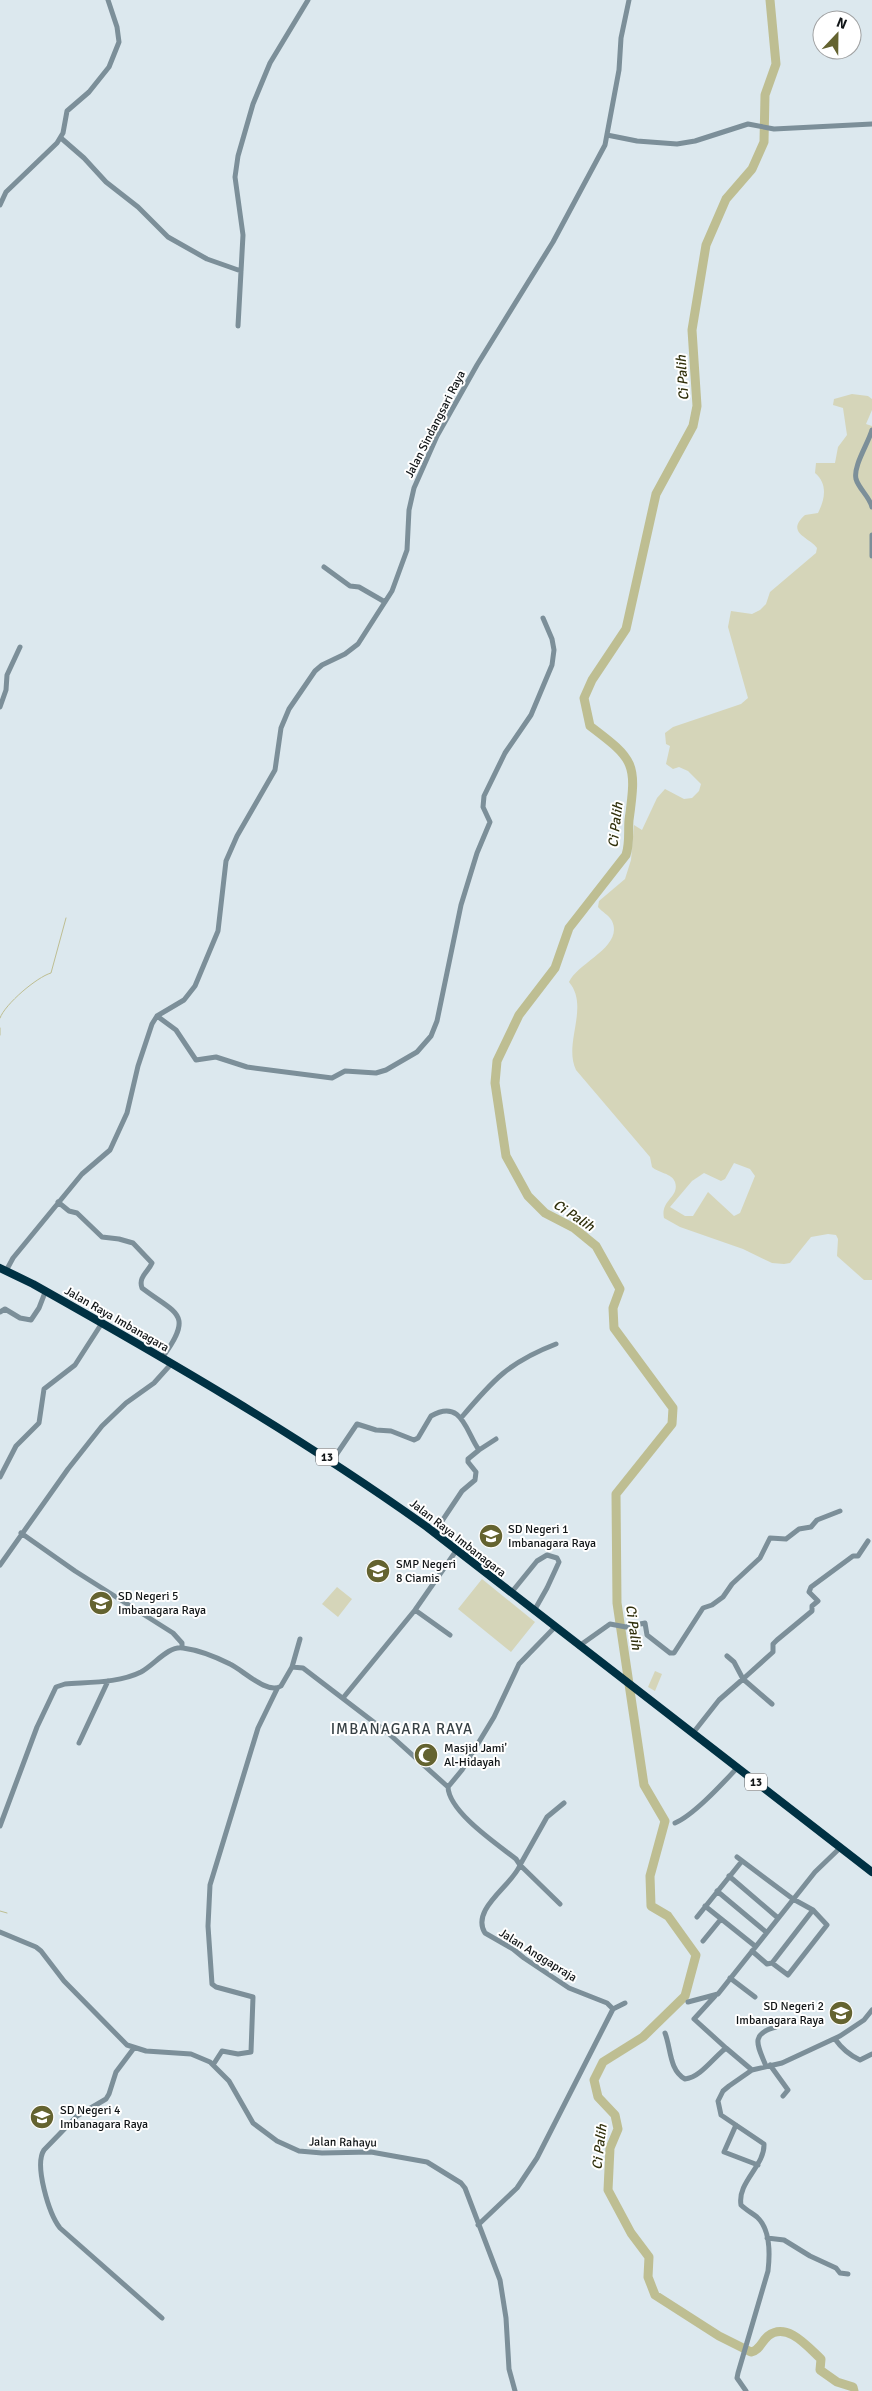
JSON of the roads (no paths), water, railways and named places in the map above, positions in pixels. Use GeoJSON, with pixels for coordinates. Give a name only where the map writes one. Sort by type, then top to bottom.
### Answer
{"type":"FeatureCollection","features":[{"type":"Feature","properties":{"kind":"highway","name":"Jalan Raya Imbanagara"},"geometry":{"type":"LineString","coordinates":[[3,1270],[46,1290],[102,1322],[232,1398],[332,1461],[434,1533],[872,1872]]}},
{"type":"Feature","properties":{"kind":"street"},"geometry":{"type":"LineString","coordinates":[[0,205],[6,192],[60,138],[67,111],[89,92],[109,67],[114,57],[119,35],[108,0]]}},
{"type":"Feature","properties":{"kind":"street"},"geometry":{"type":"LineString","coordinates":[[238,326],[243,230],[235,177],[238,156],[253,104],[270,63],[308,0]]}},
{"type":"Feature","properties":{"kind":"street","name":"Jalan Sindangsari Raya"},"geometry":{"type":"LineString","coordinates":[[157,1016],[184,1000],[191,993],[216,937],[221,918],[226,860],[237,836],[275,770],[280,728],[288,709],[315,671],[322,665],[345,654],[358,644],[385,602],[398,576],[407,550],[409,510],[414,488],[437,436],[477,365],[553,242],[599,159],[607,134],[619,70],[621,38],[629,0]]}},
{"type":"Feature","properties":{"kind":"street"},"geometry":{"type":"LineString","coordinates":[[607,134],[637,141],[677,144],[695,141],[748,124],[774,129],[872,124]]}},
{"type":"Feature","properties":{"kind":"street"},"geometry":{"type":"LineString","coordinates":[[60,138],[84,158],[106,182],[138,206],[168,237],[207,258],[241,271]]}},
{"type":"Feature","properties":{"kind":"street"},"geometry":{"type":"LineString","coordinates":[[0,187],[6,192]]}},
{"type":"Feature","properties":{"kind":"street"},"geometry":{"type":"LineString","coordinates":[[872,430],[856,471],[856,479],[869,497],[872,507]]}},
{"type":"Feature","properties":{"kind":"street"},"geometry":{"type":"LineString","coordinates":[[872,535],[872,556]]}},
{"type":"Feature","properties":{"kind":"street"},"geometry":{"type":"LineString","coordinates":[[324,567],[350,586],[359,587],[385,602]]}},
{"type":"Feature","properties":{"kind":"street"},"geometry":{"type":"LineString","coordinates":[[3,1270],[82,1174],[110,1150],[115,1142],[127,1113],[145,1043],[157,1016],[176,1030],[196,1060],[216,1057],[248,1067],[332,1078],[345,1071],[376,1073],[386,1070],[422,1048],[431,1036],[437,1021],[461,904],[477,853],[489,828],[489,817],[483,807],[484,796],[506,753],[531,714],[552,665],[554,650],[552,638],[543,618]]}},
{"type":"Feature","properties":{"kind":"street"},"geometry":{"type":"LineString","coordinates":[[0,707],[6,690],[7,675],[20,647]]}},
{"type":"Feature","properties":{"kind":"street"},"geometry":{"type":"LineString","coordinates":[[0,672],[7,675]]}},
{"type":"Feature","properties":{"kind":"street"},"geometry":{"type":"LineString","coordinates":[[58,1202],[69,1211],[77,1214],[102,1238],[119,1239],[133,1243],[151,1261],[152,1264],[141,1280],[142,1288],[176,1311],[178,1320],[177,1334],[162,1358]]}},
{"type":"Feature","properties":{"kind":"street"},"geometry":{"type":"LineString","coordinates":[[0,1312],[5,1308],[20,1318],[31,1320],[40,1308],[46,1290]]}},
{"type":"Feature","properties":{"kind":"street"},"geometry":{"type":"LineString","coordinates":[[0,1476],[16,1446],[40,1423],[41,1400],[46,1386],[75,1365],[102,1322]]}},
{"type":"Feature","properties":{"kind":"street"},"geometry":{"type":"LineString","coordinates":[[461,1418],[498,1376],[527,1356],[556,1344]]}},
{"type":"Feature","properties":{"kind":"street"},"geometry":{"type":"LineString","coordinates":[[0,1566],[37,1516],[68,1469],[108,1419],[126,1403],[154,1383],[172,1363]]}},
{"type":"Feature","properties":{"kind":"street"},"geometry":{"type":"LineString","coordinates":[[332,1461],[357,1424],[376,1430],[391,1431],[414,1440],[418,1438],[431,1416],[436,1413],[450,1411],[461,1418],[479,1450]]}},
{"type":"Feature","properties":{"kind":"street"},"geometry":{"type":"LineString","coordinates":[[434,1533],[462,1491],[475,1480],[476,1472],[468,1462],[468,1459],[496,1439]]}},
{"type":"Feature","properties":{"kind":"street"},"geometry":{"type":"LineString","coordinates":[[579,1646],[608,1625],[623,1627],[645,1623],[647,1635],[674,1654],[703,1608],[712,1605],[723,1597],[732,1584],[760,1558],[770,1538],[786,1539],[799,1529],[811,1527],[817,1520],[840,1511]]}},
{"type":"Feature","properties":{"kind":"street"},"geometry":{"type":"LineString","coordinates":[[22,1534],[84,1577],[172,1633],[182,1643],[182,1647]]}},
{"type":"Feature","properties":{"kind":"street"},"geometry":{"type":"LineString","coordinates":[[694,1733],[719,1700],[773,1652],[773,1644],[776,1640],[812,1611],[812,1606],[818,1601],[809,1592],[811,1587],[854,1555],[858,1556],[868,1541]]}},
{"type":"Feature","properties":{"kind":"street"},"geometry":{"type":"LineString","coordinates":[[343,1698],[415,1610],[456,1550]]}},
{"type":"Feature","properties":{"kind":"street"},"geometry":{"type":"LineString","coordinates":[[511,1593],[537,1561],[547,1555],[556,1558],[559,1562],[534,1611]]}},
{"type":"Feature","properties":{"kind":"street"},"geometry":{"type":"LineString","coordinates":[[415,1610],[450,1635]]}},
{"type":"Feature","properties":{"kind":"street"},"geometry":{"type":"LineString","coordinates":[[555,1627],[519,1664],[494,1717],[462,1770],[448,1787],[448,1795],[454,1805],[479,1830],[516,1859],[560,1904]]}},
{"type":"Feature","properties":{"kind":"street"},"geometry":{"type":"LineString","coordinates":[[213,2066],[222,2051],[249,2054],[252,2048],[253,1997],[216,1987],[212,1984],[208,1926],[210,1908],[208,1901],[215,1864],[228,1831],[256,1734],[277,1689],[284,1682],[292,1667],[300,1640]]}},
{"type":"Feature","properties":{"kind":"street"},"geometry":{"type":"LineString","coordinates":[[0,1826],[53,1690],[65,1684],[108,1681],[139,1673],[162,1658],[173,1648],[182,1647],[230,1664],[262,1684],[277,1689]]}},
{"type":"Feature","properties":{"kind":"street"},"geometry":{"type":"LineString","coordinates":[[727,1656],[734,1662],[743,1679],[772,1704]]}},
{"type":"Feature","properties":{"kind":"street"},"geometry":{"type":"LineString","coordinates":[[292,1667],[298,1667],[307,1671],[343,1698],[388,1733],[448,1787]]}},
{"type":"Feature","properties":{"kind":"street"},"geometry":{"type":"LineString","coordinates":[[79,1744],[108,1681]]}},
{"type":"Feature","properties":{"kind":"street"},"geometry":{"type":"LineString","coordinates":[[675,1824],[712,1794],[738,1768]]}},
{"type":"Feature","properties":{"kind":"street"},"geometry":{"type":"LineString","coordinates":[[520,1865],[547,1817],[564,1803]]}},
{"type":"Feature","properties":{"kind":"street"},"geometry":{"type":"LineString","coordinates":[[752,2070],[694,2020],[694,2017],[718,1994],[815,1872],[842,1847]]}},
{"type":"Feature","properties":{"kind":"street"},"geometry":{"type":"LineString","coordinates":[[705,1906],[754,1949],[767,1964],[772,1963],[788,1975],[823,1933],[826,1924],[813,1910],[793,1899],[737,1857]]}},
{"type":"Feature","properties":{"kind":"street"},"geometry":{"type":"LineString","coordinates":[[697,1917],[742,1861]]}},
{"type":"Feature","properties":{"kind":"street","name":"Jalan Anggapraja"},"geometry":{"type":"LineString","coordinates":[[520,1865],[486,1910],[482,1922],[485,1932],[513,1948],[559,1982],[608,2003],[613,2009]]}},
{"type":"Feature","properties":{"kind":"street"},"geometry":{"type":"LineString","coordinates":[[729,1876],[778,1918]]}},
{"type":"Feature","properties":{"kind":"street"},"geometry":{"type":"LineString","coordinates":[[717,1892],[766,1932]]}},
{"type":"Feature","properties":{"kind":"street"},"geometry":{"type":"LineString","coordinates":[[772,1963],[813,1910]]}},
{"type":"Feature","properties":{"kind":"street"},"geometry":{"type":"LineString","coordinates":[[703,1941],[721,1919]]}},
{"type":"Feature","properties":{"kind":"street","name":"Jalan Rahayu"},"geometry":{"type":"LineString","coordinates":[[0,1933],[36,1947],[118,2038],[134,2048],[146,2051],[191,2054],[203,2058],[229,2081],[253,2123],[269,2136],[299,2151],[379,2153],[427,2162],[461,2183],[500,2280],[506,2318],[510,2369],[515,2391]]}},
{"type":"Feature","properties":{"kind":"street"},"geometry":{"type":"LineString","coordinates":[[730,1978],[755,1997]]}},
{"type":"Feature","properties":{"kind":"street"},"geometry":{"type":"LineString","coordinates":[[688,2002],[718,1994]]}},
{"type":"Feature","properties":{"kind":"street"},"geometry":{"type":"LineString","coordinates":[[698,1999],[702,2009]]}},
{"type":"Feature","properties":{"kind":"street"},"geometry":{"type":"LineString","coordinates":[[478,2225],[517,2188],[537,2158],[613,2009],[625,2003]]}},
{"type":"Feature","properties":{"kind":"street"},"geometry":{"type":"LineString","coordinates":[[746,2391],[737,2378],[768,2271],[770,2257],[762,2223],[744,2208],[740,2200],[762,2159],[764,2144],[753,2134],[721,2114],[718,2101],[723,2091],[752,2070],[811,2051],[835,2039],[864,2020],[872,2010]]}},
{"type":"Feature","properties":{"kind":"street"},"geometry":{"type":"LineString","coordinates":[[776,2027],[763,2030],[760,2034],[758,2046],[768,2066],[788,2090],[784,2096]]}},
{"type":"Feature","properties":{"kind":"street"},"geometry":{"type":"LineString","coordinates":[[665,2033],[673,2063],[678,2073],[685,2079],[689,2079],[702,2070],[726,2048]]}},
{"type":"Feature","properties":{"kind":"street"},"geometry":{"type":"LineString","coordinates":[[835,2039],[841,2047],[860,2060],[872,2054]]}},
{"type":"Feature","properties":{"kind":"street"},"geometry":{"type":"LineString","coordinates":[[134,2048],[116,2072],[106,2098],[77,2116],[44,2150],[40,2156],[41,2173],[53,2220],[162,2318]]}},
{"type":"Feature","properties":{"kind":"street"},"geometry":{"type":"LineString","coordinates":[[736,2125],[724,2152],[758,2165]]}},
{"type":"Feature","properties":{"kind":"street"},"geometry":{"type":"LineString","coordinates":[[767,2238],[784,2240],[810,2256],[836,2268],[840,2273],[848,2274]]}},
{"type":"Feature","properties":{"kind":"waterway","name":"Ci Palih"},"geometry":{"type":"LineString","coordinates":[[770,0],[776,64],[765,95],[764,142],[752,169],[726,199],[706,245],[692,330],[697,406],[693,426],[656,494],[626,629],[592,680],[584,698],[590,726],[605,737],[624,756],[632,774],[633,786],[626,855],[569,928],[555,968],[519,1015],[497,1061],[495,1083],[506,1156],[528,1196],[545,1213],[574,1228],[596,1246],[620,1289],[613,1308],[614,1328],[673,1408],[672,1424],[616,1494],[617,1603],[644,1785],[665,1821],[650,1876],[651,1906],[668,1916],[696,1955],[685,1996],[643,2037],[603,2062],[594,2080],[598,2097],[615,2115],[618,2129],[610,2148],[608,2190],[631,2233],[649,2257],[648,2277],[655,2295],[719,2336],[751,2352],[775,2332],[782,2332],[797,2337],[821,2359],[820,2370],[837,2382],[853,2387],[854,2391]]}},
{"type":"Feature","properties":{"kind":"waterway"},"geometry":{"type":"LineString","coordinates":[[0,1018],[8,1006],[22,992],[51,973],[66,918]]}},
{"type":"Feature","properties":{"kind":"waterway"},"geometry":{"type":"LineString","coordinates":[[0,1028],[0,1035]]}},
{"type":"Feature","properties":{"kind":"waterway"},"geometry":{"type":"LineString","coordinates":[[0,1911],[7,1913]]}},
{"type":"Feature","properties":{"kind":"place","name":"SD Negeri 1 Imbanagara Raya"},"geometry":{"type":"Point","coordinates":[491,1536]}},
{"type":"Feature","properties":{"kind":"place","name":"SMP Negeri 8 Ciamis"},"geometry":{"type":"Point","coordinates":[378,1571]}},
{"type":"Feature","properties":{"kind":"place","name":"SD Negeri 5 Imbanagara Raya"},"geometry":{"type":"Point","coordinates":[101,1603]}},
{"type":"Feature","properties":{"kind":"place","name":"Masjid Jami' Al-Hidayah"},"geometry":{"type":"Point","coordinates":[426,1755]}},
{"type":"Feature","properties":{"kind":"place","name":"SD Negeri 2 Imbanagara Raya"},"geometry":{"type":"Point","coordinates":[841,2013]}},
{"type":"Feature","properties":{"kind":"place","name":"SD Negeri 4 Imbanagara Raya"},"geometry":{"type":"Point","coordinates":[42,2117]}},
{"type":"Feature","properties":{"kind":"district","name":"IMBANAGARA RAYA"},"geometry":{"type":"Point","coordinates":[402,1729]}}]}
